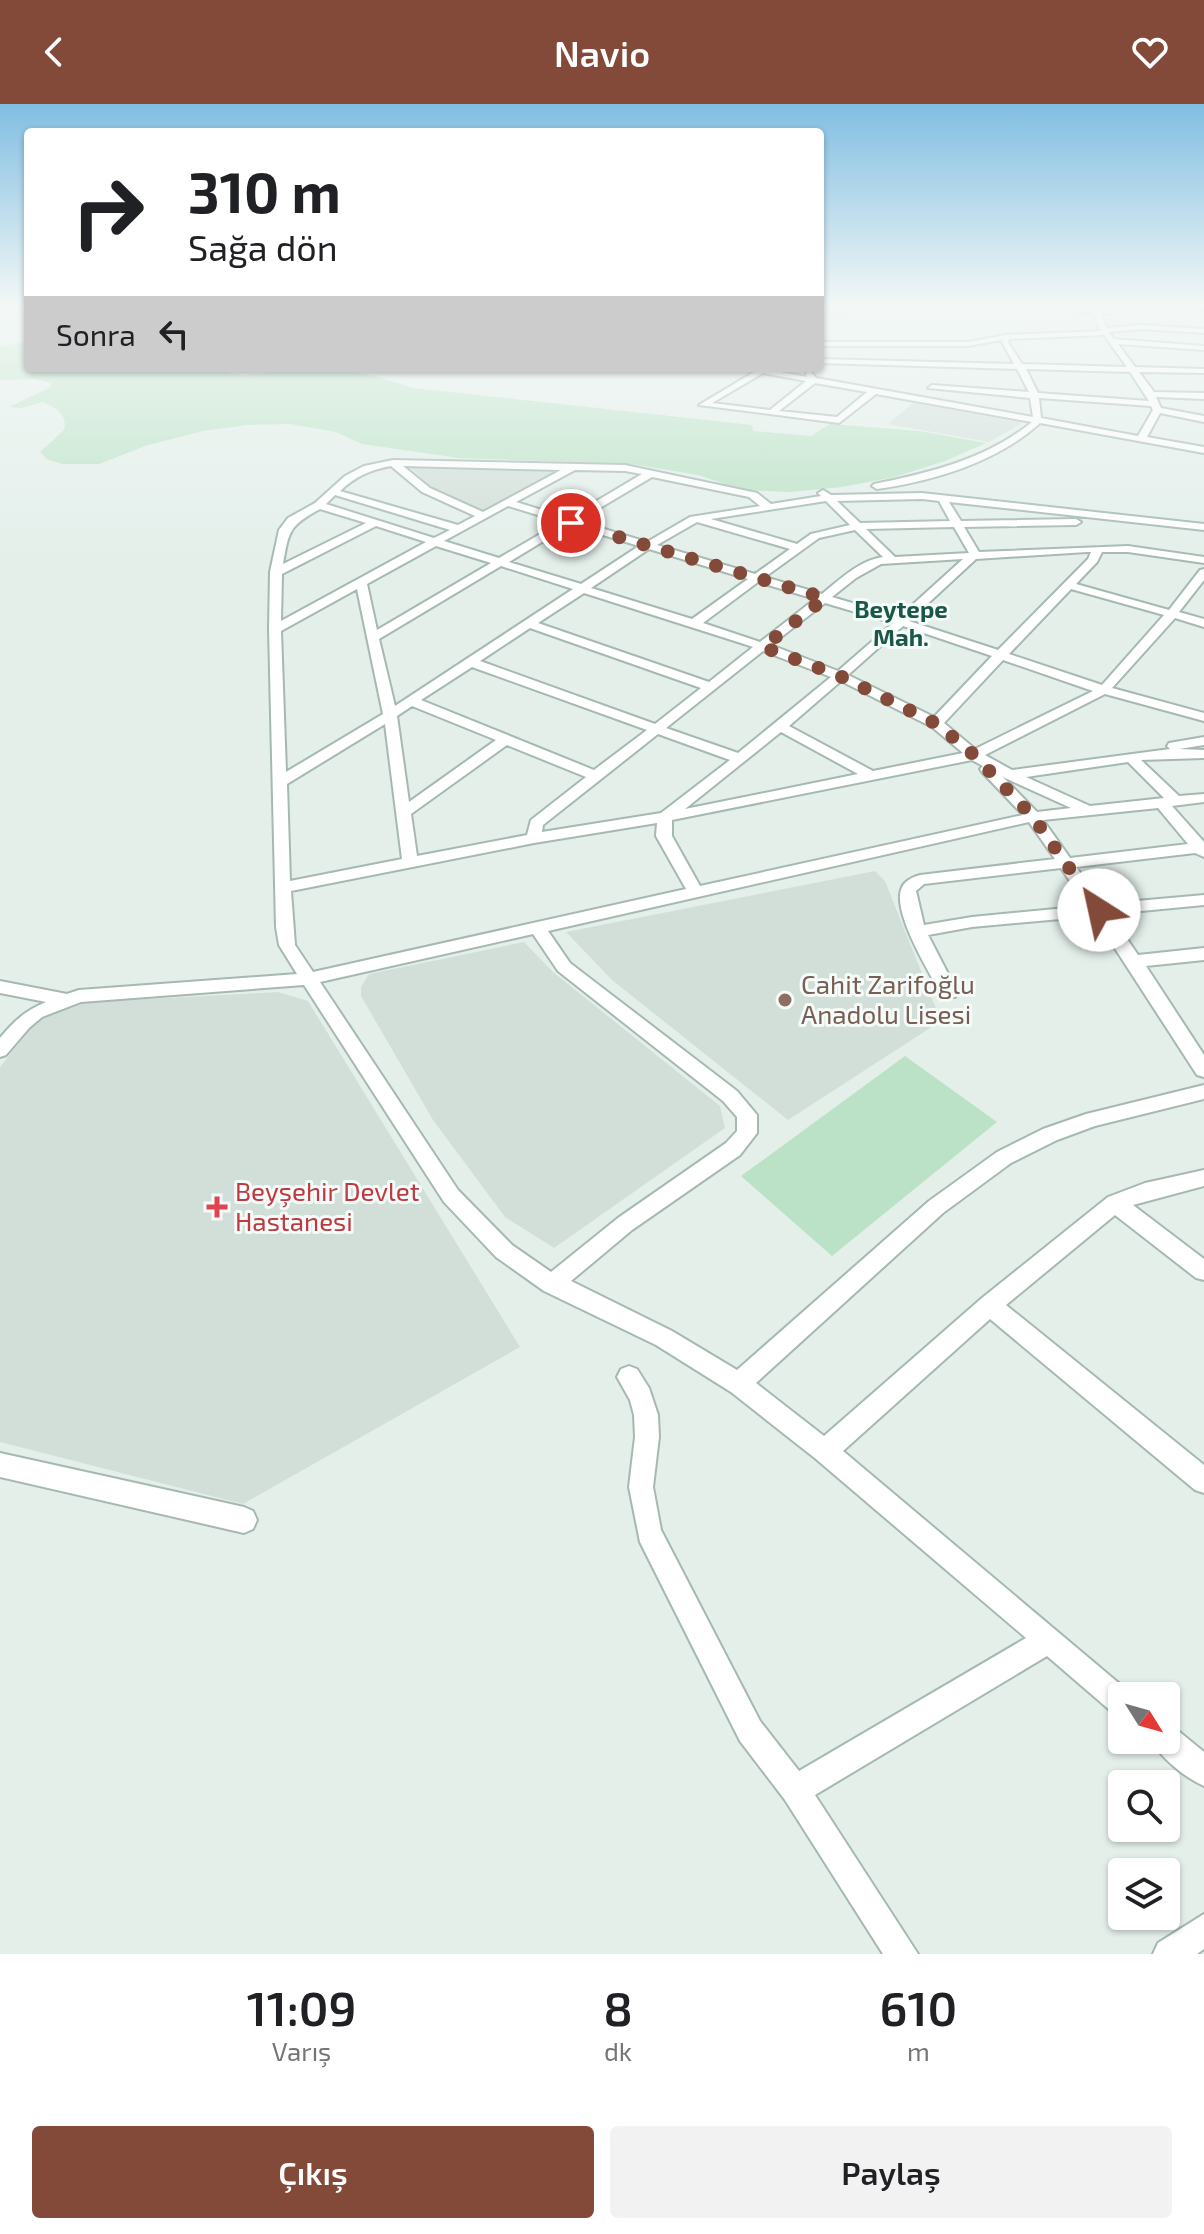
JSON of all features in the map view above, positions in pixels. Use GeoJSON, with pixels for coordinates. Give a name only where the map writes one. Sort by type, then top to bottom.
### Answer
{"type":"FeatureCollection","features":[{"type":"Feature","properties":{"kind":"street"},"geometry":{"type":"LineString","coordinates":[[728,390],[703,405],[839,420],[873,392]]}},
{"type":"Feature","properties":{"kind":"street"},"geometry":{"type":"LineString","coordinates":[[771,413],[800,390]]}},
{"type":"Feature","properties":{"kind":"street"},"geometry":{"type":"LineString","coordinates":[[865,390],[1204,452],[1201,466]]}},
{"type":"Feature","properties":{"kind":"street"},"geometry":{"type":"LineString","coordinates":[[922,401],[930,390]]}},
{"type":"Feature","properties":{"kind":"street"},"geometry":{"type":"LineString","coordinates":[[962,390],[1156,407],[1204,419]]}},
{"type":"Feature","properties":{"kind":"street"},"geometry":{"type":"LineString","coordinates":[[280,782],[390,715],[645,547],[694,519],[765,503],[899,484],[928,476],[1017,438],[1037,422],[1038,406],[1032,390]]}},
{"type":"Feature","properties":{"kind":"street"},"geometry":{"type":"LineString","coordinates":[[1076,390],[1082,400]]}},
{"type":"Feature","properties":{"kind":"street"},"geometry":{"type":"LineString","coordinates":[[1141,439],[1156,407],[1148,390]]}},
{"type":"Feature","properties":{"kind":"street"},"geometry":{"type":"LineString","coordinates":[[1151,394],[1204,396]]}},
{"type":"Feature","properties":{"kind":"street"},"geometry":{"type":"LineString","coordinates":[[393,463],[426,490],[484,516]]}},
{"type":"Feature","properties":{"kind":"street"},"geometry":{"type":"LineString","coordinates":[[765,503],[753,495],[653,472],[576,466],[393,463],[367,468],[348,478],[319,505],[292,520],[284,530],[276,572],[275,629],[287,945],[308,979],[328,1003],[451,1196],[504,1251],[552,1284],[664,1338],[739,1384],[825,1451],[1108,1690]]}},
{"type":"Feature","properties":{"kind":"street"},"geometry":{"type":"LineString","coordinates":[[275,629],[576,466]]}},
{"type":"Feature","properties":{"kind":"street"},"geometry":{"type":"LineString","coordinates":[[374,637],[653,472]]}},
{"type":"Feature","properties":{"kind":"street"},"geometry":{"type":"LineString","coordinates":[[706,482],[737,500],[765,503]]}},
{"type":"Feature","properties":{"kind":"street"},"geometry":{"type":"LineString","coordinates":[[899,484],[1037,508]]}},
{"type":"Feature","properties":{"kind":"street"},"geometry":{"type":"LineString","coordinates":[[331,491],[459,529]]}},
{"type":"Feature","properties":{"kind":"street"},"geometry":{"type":"LineString","coordinates":[[780,493],[942,498],[1204,527]]}},
{"type":"Feature","properties":{"kind":"street"},"geometry":{"type":"LineString","coordinates":[[708,516],[753,495]]}},
{"type":"Feature","properties":{"kind":"street"},"geometry":{"type":"LineString","coordinates":[[824,495],[891,559]]}},
{"type":"Feature","properties":{"kind":"street"},"geometry":{"type":"LineString","coordinates":[[942,498],[975,554]]}},
{"type":"Feature","properties":{"kind":"street"},"geometry":{"type":"LineString","coordinates":[[508,503],[645,547],[757,577],[902,622],[1104,690],[1204,717]]}},
{"type":"Feature","properties":{"kind":"street"},"geometry":{"type":"LineString","coordinates":[[1004,504],[1015,523]]}},
{"type":"Feature","properties":{"kind":"street"},"geometry":{"type":"LineString","coordinates":[[319,505],[763,647],[840,676],[937,724],[974,755],[1033,817],[1134,961],[1204,1070]]}},
{"type":"Feature","properties":{"kind":"street"},"geometry":{"type":"LineString","coordinates":[[937,724],[999,655],[1093,560],[1087,536],[1065,511]]}},
{"type":"Feature","properties":{"kind":"street"},"geometry":{"type":"LineString","coordinates":[[694,519],[798,548]]}},
{"type":"Feature","properties":{"kind":"street"},"geometry":{"type":"LineString","coordinates":[[276,572],[374,523]]}},
{"type":"Feature","properties":{"kind":"street"},"geometry":{"type":"LineString","coordinates":[[693,624],[798,548],[828,531],[857,526],[1015,523],[1087,536],[1128,549],[1204,560]]}},
{"type":"Feature","properties":{"kind":"street"},"geometry":{"type":"LineString","coordinates":[[534,838],[536,823],[852,576],[879,561],[975,554],[1087,536]]}},
{"type":"Feature","properties":{"kind":"street"},"geometry":{"type":"LineString","coordinates":[[695,892],[664,836],[665,817],[781,727],[975,554]]}},
{"type":"Feature","properties":{"kind":"street"},"geometry":{"type":"LineString","coordinates":[[284,887],[534,838],[665,817],[974,755],[1104,690],[1172,614],[1204,572]]}},
{"type":"Feature","properties":{"kind":"street"},"geometry":{"type":"LineString","coordinates":[[361,582],[390,715],[410,863]]}},
{"type":"Feature","properties":{"kind":"street"},"geometry":{"type":"LineString","coordinates":[[1069,585],[1204,623]]}},
{"type":"Feature","properties":{"kind":"street"},"geometry":{"type":"LineString","coordinates":[[528,623],[711,687]]}},
{"type":"Feature","properties":{"kind":"street"},"geometry":{"type":"LineString","coordinates":[[470,662],[659,727],[741,759]]}},
{"type":"Feature","properties":{"kind":"street"},"geometry":{"type":"LineString","coordinates":[[411,701],[596,776]]}},
{"type":"Feature","properties":{"kind":"street"},"geometry":{"type":"LineString","coordinates":[[781,727],[870,775]]}},
{"type":"Feature","properties":{"kind":"street"},"geometry":{"type":"LineString","coordinates":[[403,813],[506,739]]}},
{"type":"Feature","properties":{"kind":"street"},"geometry":{"type":"LineString","coordinates":[[1157,753],[1162,748],[1204,741]]}},
{"type":"Feature","properties":{"kind":"street"},"geometry":{"type":"LineString","coordinates":[[1010,775],[1157,753],[1204,754]]}},
{"type":"Feature","properties":{"kind":"street"},"geometry":{"type":"LineString","coordinates":[[974,755],[1088,811]]}},
{"type":"Feature","properties":{"kind":"street"},"geometry":{"type":"LineString","coordinates":[[1131,757],[1202,850]]}},
{"type":"Feature","properties":{"kind":"street"},"geometry":{"type":"LineString","coordinates":[[0,1050],[36,1013],[79,996],[308,979],[1033,817],[1204,798]]}},
{"type":"Feature","properties":{"kind":"street"},"geometry":{"type":"LineString","coordinates":[[949,993],[918,931],[907,895],[910,887],[920,880],[1065,862],[1202,850]]}},
{"type":"Feature","properties":{"kind":"street"},"geometry":{"type":"LineString","coordinates":[[918,931],[972,922],[1204,900]]}},
{"type":"Feature","properties":{"kind":"street"},"geometry":{"type":"LineString","coordinates":[[537,928],[564,967],[730,1096],[747,1115],[747,1133],[733,1149],[625,1224],[552,1284]]}},
{"type":"Feature","properties":{"kind":"street"},"geometry":{"type":"LineString","coordinates":[[1134,961],[1204,954]]}},
{"type":"Feature","properties":{"kind":"street"},"geometry":{"type":"LineString","coordinates":[[0,987],[67,1000]]}},
{"type":"Feature","properties":{"kind":"street"},"geometry":{"type":"LineString","coordinates":[[739,1384],[917,1222],[959,1188],[1001,1160],[1031,1143],[1117,1112],[1204,1092]]}},
{"type":"Feature","properties":{"kind":"street"},"geometry":{"type":"LineString","coordinates":[[825,1451],[990,1305],[1115,1203],[1145,1191],[1204,1178]]}},
{"type":"Feature","properties":{"kind":"street"},"geometry":{"type":"LineString","coordinates":[[1115,1203],[1204,1271]]}},
{"type":"Feature","properties":{"kind":"street"},"geometry":{"type":"LineString","coordinates":[[990,1305],[1204,1481]]}},
{"type":"Feature","properties":{"kind":"street"},"geometry":{"type":"LineString","coordinates":[[629,1377],[641,1396],[646,1415],[647,1437],[641,1487],[649,1533],[750,1731],[795,1790],[902,1954]]}},
{"type":"Feature","properties":{"kind":"street"},"geometry":{"type":"LineString","coordinates":[[0,1465],[244,1520]]}},
{"type":"Feature","properties":{"kind":"street"},"geometry":{"type":"LineString","coordinates":[[795,1790],[1049,1640]]}},
{"type":"Feature","properties":{"kind":"street"},"geometry":{"type":"LineString","coordinates":[[1180,1751],[1204,1771]]}},
{"type":"Feature","properties":{"kind":"street"},"geometry":{"type":"LineString","coordinates":[[1169,1954],[1204,1930]]}},
{"type":"Feature","properties":{"kind":"shaded area"},"geometry":{"type":"Polygon","coordinates":[[[913,403],[1021,424],[989,442],[888,424],[913,403]]]}},
{"type":"Feature","properties":{"kind":"shaded area"},"geometry":{"type":"Polygon","coordinates":[[[409,467],[552,469],[557,472],[483,511],[434,489],[409,467]]]}},
{"type":"Feature","properties":{"kind":"shaded area","name":"Cahit Zarifoğlu Anadolu Lisesi"},"geometry":{"type":"Polygon","coordinates":[[[875,871],[885,881],[941,1021],[788,1120],[612,980],[566,932],[875,871]]]}},
{"type":"Feature","properties":{"kind":"shaded area"},"geometry":{"type":"Polygon","coordinates":[[[524,942],[553,972],[720,1106],[725,1128],[554,1248],[505,1217],[433,1120],[361,996],[361,987],[369,974],[524,942]]]}},
{"type":"Feature","properties":{"kind":"shaded area","name":"Beyşehir Devlet Hastanesi"},"geometry":{"type":"Polygon","coordinates":[[[278,992],[308,1001],[520,1347],[243,1504],[0,1442],[0,1067],[39,1018],[74,1003],[278,992]]]}},
{"type":"Feature","properties":{"kind":"green space"},"geometry":{"type":"Polygon","coordinates":[[[44,390],[434,390],[752,425],[753,431],[811,436],[830,424],[919,431],[986,443],[945,461],[894,477],[842,487],[789,492],[743,490],[698,475],[631,464],[459,458],[362,444],[336,432],[290,424],[247,425],[203,431],[148,445],[99,464],[62,464],[47,459],[40,452],[64,430],[64,420],[59,412],[42,402],[22,408],[9,407],[44,390]]]}},
{"type":"Feature","properties":{"kind":"green space"},"geometry":{"type":"Polygon","coordinates":[[[905,1056],[997,1122],[832,1256],[741,1176],[905,1056]]]}},
{"type":"Feature","properties":{"kind":"place","name":"Cahit Zarifoğlu Anadolu Lisesi"},"geometry":{"type":"Point","coordinates":[785,1000]}},
{"type":"Feature","properties":{"kind":"place","name":"Beyşehir Devlet Hastanesi"},"geometry":{"type":"Point","coordinates":[217,1207]}},
{"type":"Feature","properties":{"kind":"district","name":"Beytepe Mah."},"geometry":{"type":"Point","coordinates":[901,624]}},
{"type":"Feature","properties":{"kind":"route"},"geometry":{"type":"LineString","coordinates":[[571,523],[825,598],[763,647],[840,676],[937,724],[974,755],[1033,817],[1099,910]]}}]}
